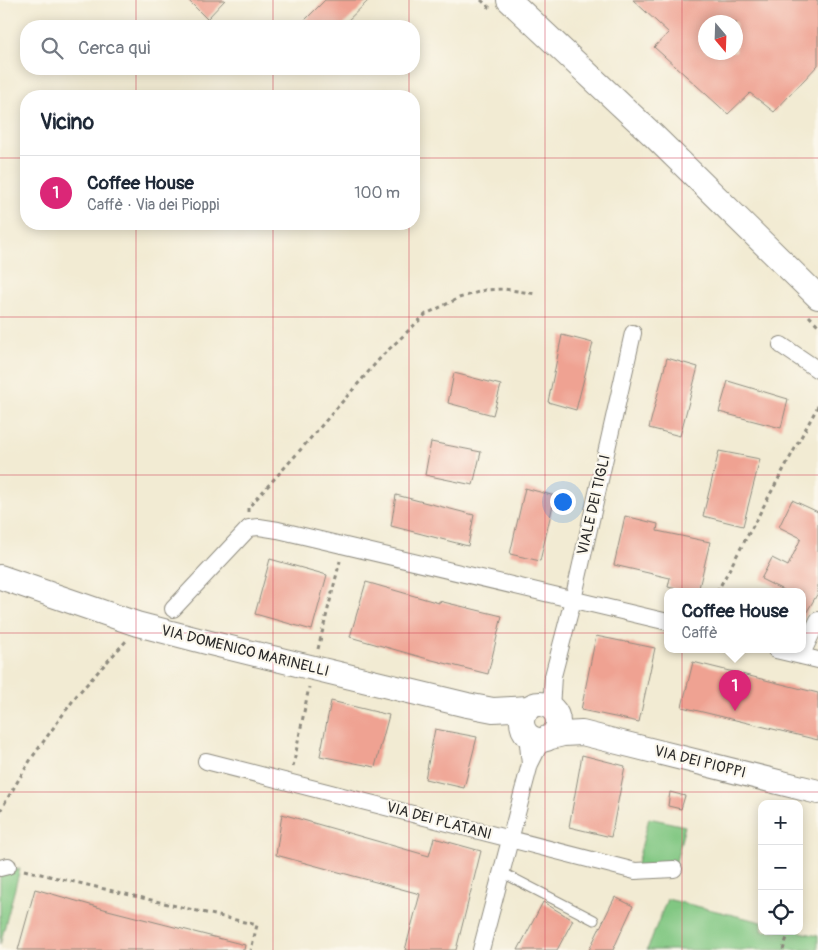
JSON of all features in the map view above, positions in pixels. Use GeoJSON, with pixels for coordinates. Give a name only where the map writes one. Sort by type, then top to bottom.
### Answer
{"type":"FeatureCollection","features":[{"type":"Feature","properties":{"kind":"street"},"geometry":{"type":"LineString","coordinates":[[509,0],[654,136],[818,298]]}},
{"type":"Feature","properties":{"kind":"street","name":"VIALE DEI TIGLI"},"geometry":{"type":"LineString","coordinates":[[481,950],[573,600],[633,333]]}},
{"type":"Feature","properties":{"kind":"street"},"geometry":{"type":"LineString","coordinates":[[781,345],[818,370]]}},
{"type":"Feature","properties":{"kind":"street"},"geometry":{"type":"LineString","coordinates":[[173,609],[250,528],[259,527],[664,621]]}},
{"type":"Feature","properties":{"kind":"street","name":"VIA DOMENICO MARINELLI"},"geometry":{"type":"LineString","coordinates":[[0,577],[137,624],[220,646],[493,710],[512,720],[540,722]]}},
{"type":"Feature","properties":{"kind":"street"},"geometry":{"type":"LineString","coordinates":[[806,644],[818,620]]}},
{"type":"Feature","properties":{"kind":"street"},"geometry":{"type":"LineString","coordinates":[[788,653],[818,660]]}},
{"type":"Feature","properties":{"kind":"street","name":"VIA DEI PIOPPI"},"geometry":{"type":"LineString","coordinates":[[540,722],[563,734],[582,732],[690,756],[782,780],[818,792]]}},
{"type":"Feature","properties":{"kind":"street","name":"VIA DEI PLATANI"},"geometry":{"type":"LineString","coordinates":[[206,762],[635,871],[674,869]]}},
{"type":"Feature","properties":{"kind":"lane"},"geometry":{"type":"LineString","coordinates":[[501,872],[594,920]]}},
{"type":"Feature","properties":{"kind":"path"},"geometry":{"type":"LineString","coordinates":[[250,528],[248,508],[296,456],[383,355],[426,314],[459,298],[486,290],[504,289],[537,294]]}},
{"type":"Feature","properties":{"kind":"path"},"geometry":{"type":"LineString","coordinates":[[719,588],[818,406]]}},
{"type":"Feature","properties":{"kind":"path"},"geometry":{"type":"LineString","coordinates":[[0,811],[31,759],[77,695],[126,641],[137,624]]}},
{"type":"Feature","properties":{"kind":"path"},"geometry":{"type":"LineString","coordinates":[[4,867],[257,925],[251,950]]}},
{"type":"Feature","properties":{"kind":"path"},"geometry":{"type":"LineString","coordinates":[[783,950],[787,935]]}},
{"type":"Feature","properties":{"kind":"green space"},"geometry":{"type":"Polygon","coordinates":[[[649,818],[685,826],[674,869],[635,871],[649,818]]]}},
{"type":"Feature","properties":{"kind":"green space"},"geometry":{"type":"Polygon","coordinates":[[[20,869],[0,945],[0,872],[20,869]]]}},
{"type":"Feature","properties":{"kind":"green space"},"geometry":{"type":"Polygon","coordinates":[[[667,899],[758,921],[758,935],[803,935],[803,932],[818,936],[818,950],[647,950],[667,899]]]}},
{"type":"Feature","properties":{"kind":"building"},"geometry":{"type":"Polygon","coordinates":[[[188,0],[225,0],[207,19],[188,0]]]}},
{"type":"Feature","properties":{"kind":"building"},"geometry":{"type":"Polygon","coordinates":[[[325,0],[369,0],[348,20],[305,20],[325,0]]]}},
{"type":"Feature","properties":{"kind":"building"},"geometry":{"type":"Polygon","coordinates":[[[633,0],[818,0],[818,65],[774,112],[750,93],[728,114],[654,47],[669,33],[633,0]]]}},
{"type":"Feature","properties":{"kind":"building"},"geometry":{"type":"Polygon","coordinates":[[[562,335],[593,343],[576,410],[548,402],[562,335]]]}},
{"type":"Feature","properties":{"kind":"building"},"geometry":{"type":"Polygon","coordinates":[[[667,358],[698,367],[680,436],[649,428],[667,358]]]}},
{"type":"Feature","properties":{"kind":"building"},"geometry":{"type":"Polygon","coordinates":[[[454,373],[501,385],[493,415],[448,403],[454,373]]]}},
{"type":"Feature","properties":{"kind":"building"},"geometry":{"type":"Polygon","coordinates":[[[728,381],[788,399],[781,428],[719,412],[728,381]]]}},
{"type":"Feature","properties":{"kind":"building"},"geometry":{"type":"Polygon","coordinates":[[[431,442],[481,452],[473,485],[425,475],[431,442]]]}},
{"type":"Feature","properties":{"kind":"building"},"geometry":{"type":"Polygon","coordinates":[[[719,451],[760,459],[743,526],[703,516],[719,451]]]}},
{"type":"Feature","properties":{"kind":"building"},"geometry":{"type":"Polygon","coordinates":[[[525,488],[555,496],[540,561],[510,554],[525,488]]]}},
{"type":"Feature","properties":{"kind":"building"},"geometry":{"type":"Polygon","coordinates":[[[396,495],[474,515],[468,546],[391,526],[396,495]]]}},
{"type":"Feature","properties":{"kind":"building"},"geometry":{"type":"Polygon","coordinates":[[[792,500],[818,512],[818,593],[806,613],[806,588],[779,588],[761,579],[772,558],[788,566],[801,538],[779,527],[792,500]]]}},
{"type":"Feature","properties":{"kind":"building"},"geometry":{"type":"Polygon","coordinates":[[[625,516],[658,524],[657,531],[710,542],[699,588],[668,587],[670,578],[614,565],[625,516]]]}},
{"type":"Feature","properties":{"kind":"building"},"geometry":{"type":"Polygon","coordinates":[[[270,559],[327,575],[312,630],[255,614],[270,559]]]}},
{"type":"Feature","properties":{"kind":"building"},"geometry":{"type":"Polygon","coordinates":[[[366,582],[439,603],[439,601],[502,616],[488,674],[350,637],[366,582]]]}},
{"type":"Feature","properties":{"kind":"building"},"geometry":{"type":"Polygon","coordinates":[[[596,636],[655,648],[639,722],[581,710],[596,636]]]}},
{"type":"Feature","properties":{"kind":"building"},"geometry":{"type":"Polygon","coordinates":[[[693,662],[818,693],[818,740],[682,707],[693,662]]]}},
{"type":"Feature","properties":{"kind":"building"},"geometry":{"type":"Polygon","coordinates":[[[331,701],[389,715],[375,767],[320,756],[331,701]]]}},
{"type":"Feature","properties":{"kind":"building"},"geometry":{"type":"Polygon","coordinates":[[[435,729],[477,737],[464,788],[425,779],[435,729]]]}},
{"type":"Feature","properties":{"kind":"building"},"geometry":{"type":"Polygon","coordinates":[[[582,755],[625,766],[611,837],[569,827],[582,755]]]}},
{"type":"Feature","properties":{"kind":"building"},"geometry":{"type":"Polygon","coordinates":[[[670,792],[685,796],[681,809],[668,806],[670,792]]]}},
{"type":"Feature","properties":{"kind":"building"},"geometry":{"type":"Polygon","coordinates":[[[282,814],[429,856],[434,838],[481,851],[456,950],[405,950],[420,894],[276,855],[282,814]]]}},
{"type":"Feature","properties":{"kind":"building"},"geometry":{"type":"Polygon","coordinates":[[[35,889],[104,909],[245,945],[244,950],[18,950],[35,889]]]}},
{"type":"Feature","properties":{"kind":"building"},"geometry":{"type":"Polygon","coordinates":[[[615,897],[633,906],[613,950],[589,950],[615,897]]]}},
{"type":"Feature","properties":{"kind":"building"},"geometry":{"type":"Polygon","coordinates":[[[543,902],[573,920],[557,950],[518,950],[543,902]]]}},
{"type":"Feature","properties":{"kind":"place","name":"Coffee House"},"geometry":{"type":"Point","coordinates":[735,711]}}]}
